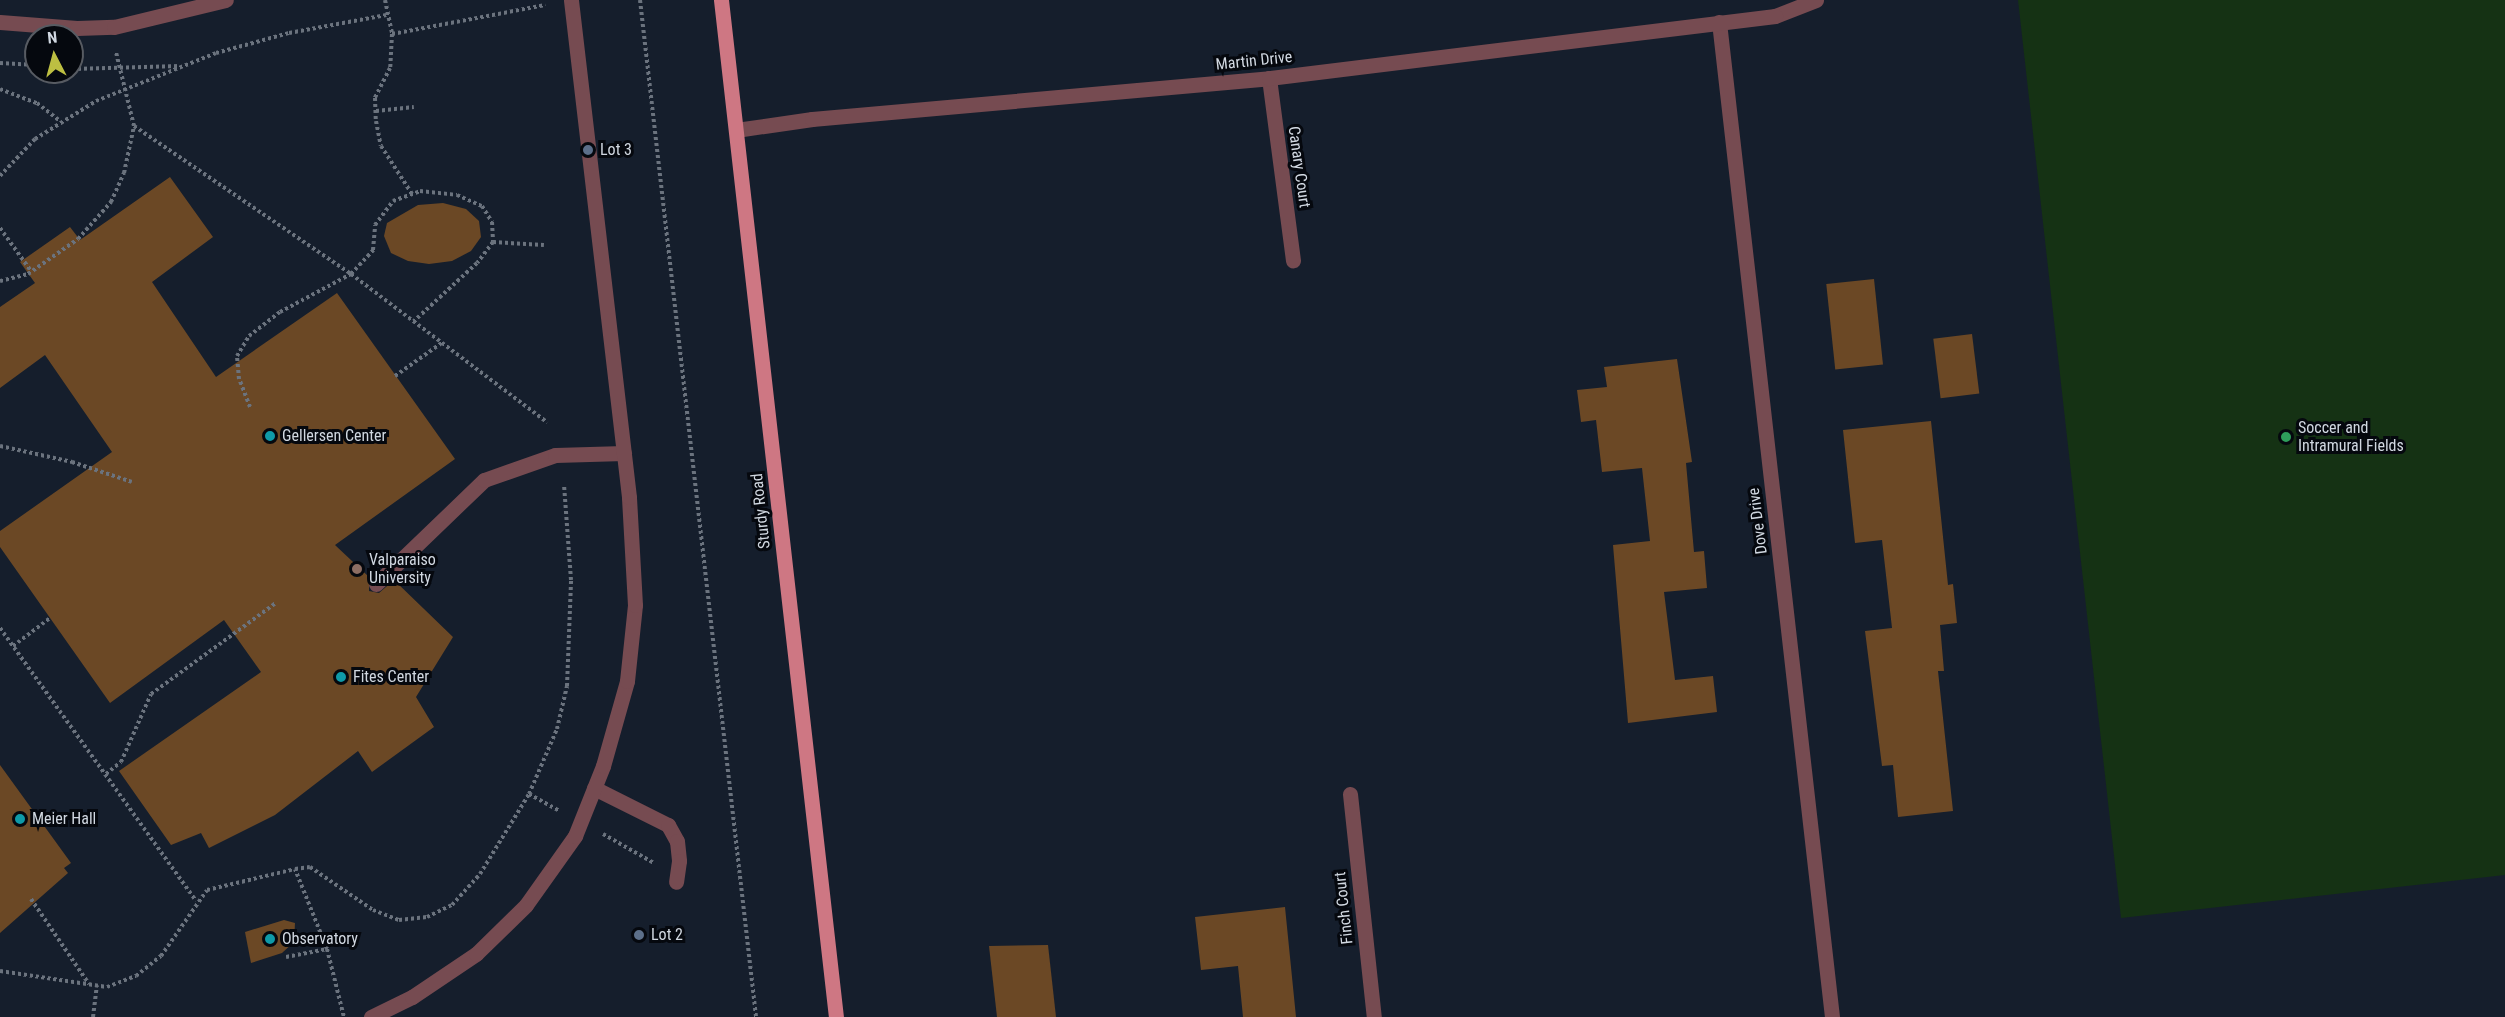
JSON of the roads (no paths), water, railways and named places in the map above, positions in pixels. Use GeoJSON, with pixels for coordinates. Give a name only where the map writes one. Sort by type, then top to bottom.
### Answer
{"type":"FeatureCollection","features":[{"type":"Feature","properties":{"kind":"main road","name":"Sturdy Road"},"geometry":{"type":"LineString","coordinates":[[721,0],[836,1017]]}},
{"type":"Feature","properties":{"kind":"street"},"geometry":{"type":"LineString","coordinates":[[0,22],[77,28],[114,27],[226,0]]}},
{"type":"Feature","properties":{"kind":"street"},"geometry":{"type":"LineString","coordinates":[[371,1017],[412,997],[476,954],[526,905],[575,836],[594,788],[627,681],[635,605],[624,453],[571,0]]}},
{"type":"Feature","properties":{"kind":"street","name":"Martin Drive"},"geometry":{"type":"LineString","coordinates":[[736,130],[813,119],[1269,78],[1775,16],[1816,0]]}},
{"type":"Feature","properties":{"kind":"street","name":"Dove Drive"},"geometry":{"type":"LineString","coordinates":[[1719,22],[1832,1017]]}},
{"type":"Feature","properties":{"kind":"street","name":"Canary Court"},"geometry":{"type":"LineString","coordinates":[[1269,78],[1293,260]]}},
{"type":"Feature","properties":{"kind":"street"},"geometry":{"type":"LineString","coordinates":[[376,584],[484,480],[555,455],[624,453]]}},
{"type":"Feature","properties":{"kind":"street"},"geometry":{"type":"LineString","coordinates":[[594,788],[668,825],[677,841],[679,861],[676,882]]}},
{"type":"Feature","properties":{"kind":"street","name":"Finch Court"},"geometry":{"type":"LineString","coordinates":[[1350,794],[1374,1017]]}},
{"type":"Feature","properties":{"kind":"place","name":"Lot 3"},"geometry":{"type":"Point","coordinates":[588,150]}},
{"type":"Feature","properties":{"kind":"place","name":"Gellersen Center"},"geometry":{"type":"Point","coordinates":[270,436]}},
{"type":"Feature","properties":{"kind":"place","name":"Soccer and Intramural Fields"},"geometry":{"type":"Point","coordinates":[2286,437]}},
{"type":"Feature","properties":{"kind":"place","name":"Valparaiso University"},"geometry":{"type":"Point","coordinates":[357,569]}},
{"type":"Feature","properties":{"kind":"place","name":"Fites Center"},"geometry":{"type":"Point","coordinates":[341,677]}},
{"type":"Feature","properties":{"kind":"place","name":"Meier Hall"},"geometry":{"type":"Point","coordinates":[20,819]}},
{"type":"Feature","properties":{"kind":"place","name":"Lot 2"},"geometry":{"type":"Point","coordinates":[639,935]}},
{"type":"Feature","properties":{"kind":"place","name":"Observatory"},"geometry":{"type":"Point","coordinates":[270,939]}}]}
